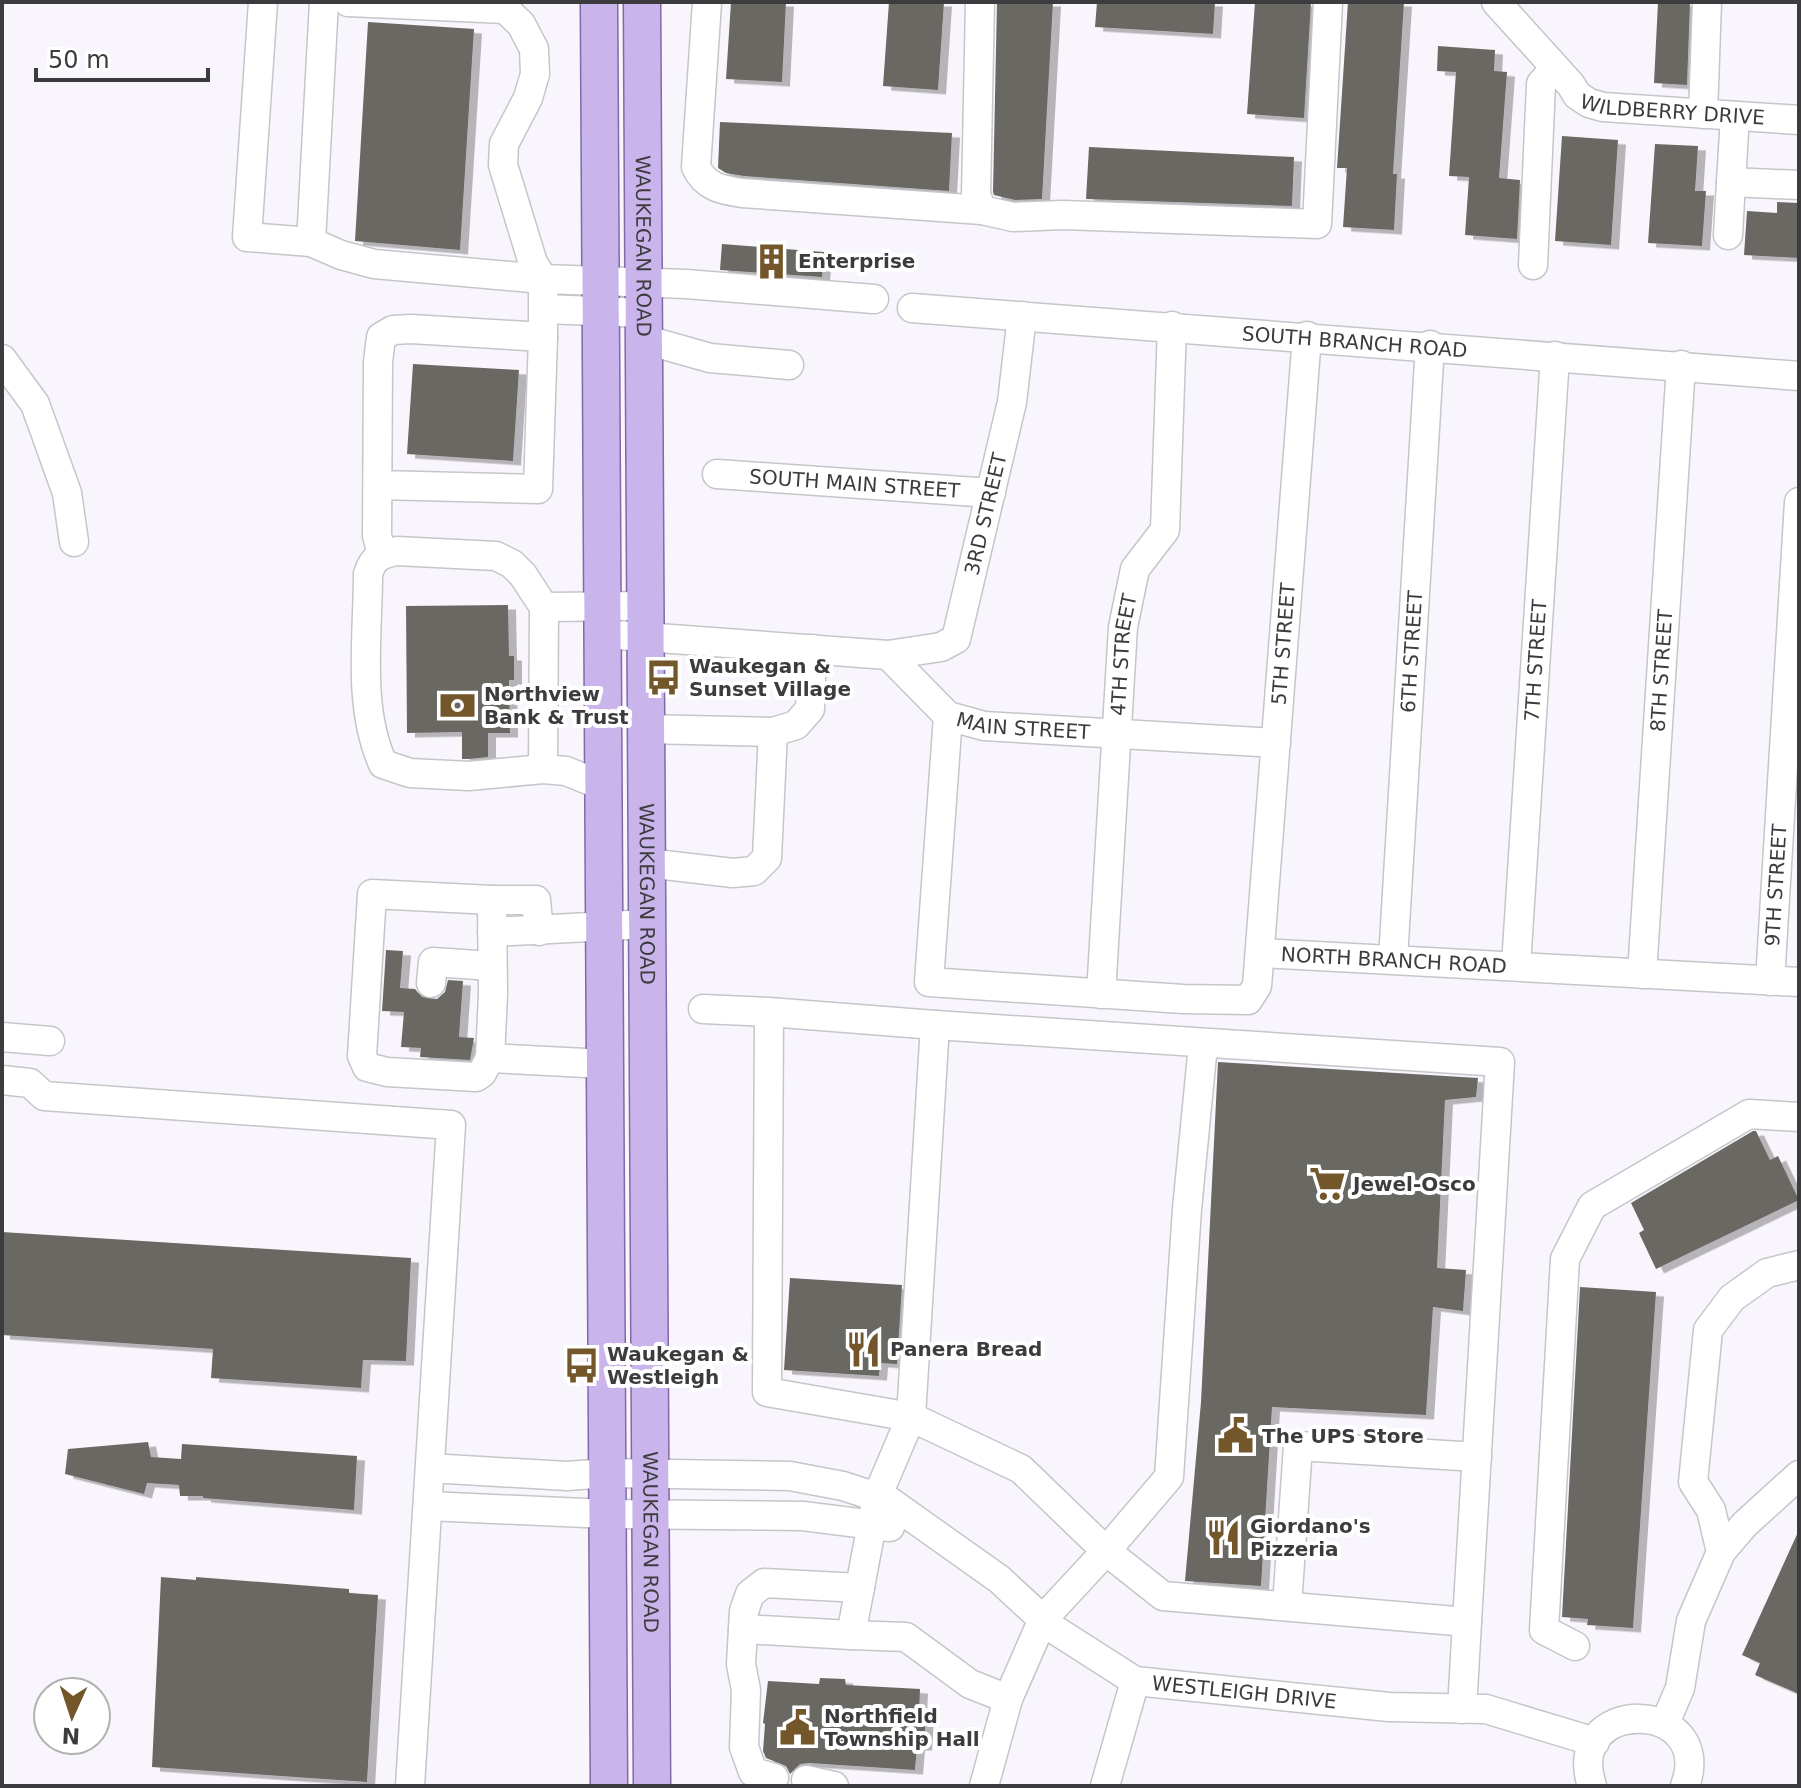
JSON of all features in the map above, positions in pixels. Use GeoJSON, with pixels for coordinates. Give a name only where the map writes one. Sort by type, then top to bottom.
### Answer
{"type":"FeatureCollection","features":[{"type":"Feature","properties":{"kind":"main road","name":"WAUKEGAN ROAD"},"geometry":{"type":"LineString","coordinates":[[599,2],[609,1786]]}},
{"type":"Feature","properties":{"kind":"main road","name":"WAUKEGAN ROAD"},"geometry":{"type":"LineString","coordinates":[[642,2],[652,1786]]}},
{"type":"Feature","properties":{"kind":"main road"},"geometry":{"type":"LineString","coordinates":[[604,937],[647,936]]}},
{"type":"Feature","properties":{"kind":"street"},"geometry":{"type":"LineString","coordinates":[[263,2],[247,237],[311,242],[374,264],[543,279],[643,311],[874,299]]}},
{"type":"Feature","properties":{"kind":"street"},"geometry":{"type":"LineString","coordinates":[[311,242],[324,2]]}},
{"type":"Feature","properties":{"kind":"street"},"geometry":{"type":"LineString","coordinates":[[348,2],[505,5],[521,24],[534,49],[535,74],[528,98],[504,144],[503,165],[533,263],[543,279],[538,489],[378,485]]}},
{"type":"Feature","properties":{"kind":"street"},"geometry":{"type":"LineString","coordinates":[[707,2],[696,167],[701,178],[718,189],[982,210],[1013,217],[1063,215],[1317,224],[1328,2]]}},
{"type":"Feature","properties":{"kind":"street"},"geometry":{"type":"LineString","coordinates":[[980,2],[976,195],[982,210]]}},
{"type":"Feature","properties":{"kind":"street","name":"WILDBERRY DRIVE"},"geometry":{"type":"LineString","coordinates":[[1496,2],[1577,95],[1589,103],[1616,108],[1799,120]]}},
{"type":"Feature","properties":{"kind":"street"},"geometry":{"type":"LineString","coordinates":[[1703,114],[1707,2]]}},
{"type":"Feature","properties":{"kind":"street"},"geometry":{"type":"LineString","coordinates":[[1533,265],[1541,84],[1554,69]]}},
{"type":"Feature","properties":{"kind":"street"},"geometry":{"type":"LineString","coordinates":[[1728,235],[1740,174],[1735,116]]}},
{"type":"Feature","properties":{"kind":"street"},"geometry":{"type":"LineString","coordinates":[[1740,174],[1799,185]]}},
{"type":"Feature","properties":{"kind":"street"},"geometry":{"type":"LineString","coordinates":[[382,553],[377,536],[378,362],[381,337],[393,330],[544,323],[601,296]]}},
{"type":"Feature","properties":{"kind":"street","name":"SOUTH BRANCH ROAD"},"geometry":{"type":"LineString","coordinates":[[912,308],[1430,345],[1799,376]]}},
{"type":"Feature","properties":{"kind":"street"},"geometry":{"type":"LineString","coordinates":[[643,311],[680,347],[710,358],[789,365]]}},
{"type":"Feature","properties":{"kind":"street","name":"3RD STREET"},"geometry":{"type":"LineString","coordinates":[[888,655],[941,647],[956,639],[1012,402],[1022,316]]}},
{"type":"Feature","properties":{"kind":"street","name":"4TH STREET"},"geometry":{"type":"LineString","coordinates":[[1101,994],[1123,627],[1135,569],[1165,530],[1172,326]]}},
{"type":"Feature","properties":{"kind":"street","name":"5TH STREET"},"geometry":{"type":"LineString","coordinates":[[1260,953],[1307,336]]}},
{"type":"Feature","properties":{"kind":"street","name":"6TH STREET"},"geometry":{"type":"LineString","coordinates":[[1393,959],[1430,345]]}},
{"type":"Feature","properties":{"kind":"street","name":"7TH STREET"},"geometry":{"type":"LineString","coordinates":[[1516,966],[1555,356]]}},
{"type":"Feature","properties":{"kind":"street"},"geometry":{"type":"LineString","coordinates":[[2,359],[35,404],[40,416],[67,493],[74,542]]}},
{"type":"Feature","properties":{"kind":"street","name":"8TH STREET"},"geometry":{"type":"LineString","coordinates":[[1642,974],[1681,365]]}},
{"type":"Feature","properties":{"kind":"street","name":"SOUTH MAIN STREET"},"geometry":{"type":"LineString","coordinates":[[717,474],[991,493]]}},
{"type":"Feature","properties":{"kind":"street","name":"9TH STREET"},"geometry":{"type":"LineString","coordinates":[[1770,981],[1799,502]]}},
{"type":"Feature","properties":{"kind":"street"},"geometry":{"type":"LineString","coordinates":[[543,769],[544,607],[523,575],[512,564],[496,556],[382,553],[372,561],[368,574],[367,714],[373,741],[383,764],[410,773],[469,776],[543,769],[566,771],[603,786]]}},
{"type":"Feature","properties":{"kind":"street"},"geometry":{"type":"LineString","coordinates":[[544,607],[604,620],[646,621],[812,649],[888,655]]}},
{"type":"Feature","properties":{"kind":"street"},"geometry":{"type":"LineString","coordinates":[[645,729],[773,732],[796,725],[810,709],[812,649]]}},
{"type":"Feature","properties":{"kind":"street","name":"MAIN STREET"},"geometry":{"type":"LineString","coordinates":[[888,655],[948,716],[984,726],[1276,743]]}},
{"type":"Feature","properties":{"kind":"street","name":"NORTH BRANCH ROAD"},"geometry":{"type":"LineString","coordinates":[[948,716],[929,982],[1183,999],[1248,1000],[1257,986],[1260,953],[1799,982]]}},
{"type":"Feature","properties":{"kind":"street"},"geometry":{"type":"LineString","coordinates":[[647,863],[733,873],[754,871],[767,858],[773,732]]}},
{"type":"Feature","properties":{"kind":"street"},"geometry":{"type":"LineString","coordinates":[[492,900],[490,1058],[482,1073],[476,1077],[461,1078],[367,1067],[362,1056],[372,894],[536,900],[539,931]]}},
{"type":"Feature","properties":{"kind":"street"},"geometry":{"type":"LineString","coordinates":[[492,932],[539,931],[604,937]]}},
{"type":"Feature","properties":{"kind":"street"},"geometry":{"type":"LineString","coordinates":[[431,983],[433,962],[492,966]]}},
{"type":"Feature","properties":{"kind":"street"},"geometry":{"type":"LineString","coordinates":[[703,1009],[1203,1045],[1500,1062],[1462,1709]]}},
{"type":"Feature","properties":{"kind":"street"},"geometry":{"type":"LineString","coordinates":[[769,1012],[767,1392],[911,1417],[1021,1469],[1106,1551],[1163,1596],[1467,1622]]}},
{"type":"Feature","properties":{"kind":"street"},"geometry":{"type":"LineString","coordinates":[[851,1635],[875,1510],[911,1417],[935,1025]]}},
{"type":"Feature","properties":{"kind":"street"},"geometry":{"type":"LineString","coordinates":[[2,1037],[50,1041]]}},
{"type":"Feature","properties":{"kind":"street"},"geometry":{"type":"LineString","coordinates":[[984,1786],[1008,1699],[1043,1619],[1169,1477],[1187,1209],[1203,1045]]}},
{"type":"Feature","properties":{"kind":"street"},"geometry":{"type":"LineString","coordinates":[[490,1058],[605,1064]]}},
{"type":"Feature","properties":{"kind":"street"},"geometry":{"type":"LineString","coordinates":[[2,1080],[30,1083],[44,1096],[451,1125],[410,1786]]}},
{"type":"Feature","properties":{"kind":"street"},"geometry":{"type":"LineString","coordinates":[[1575,1646],[1544,1630],[1565,1259],[1592,1206],[1749,1114],[1799,1117]]}},
{"type":"Feature","properties":{"kind":"street"},"geometry":{"type":"LineString","coordinates":[[1721,1552],[1711,1510],[1693,1482],[1708,1330],[1732,1298],[1767,1273],[1799,1265]]}},
{"type":"Feature","properties":{"kind":"street"},"geometry":{"type":"LineString","coordinates":[[1287,1606],[1298,1446],[1477,1457]]}},
{"type":"Feature","properties":{"kind":"street","name":"WESTLEIGH DRIVE"},"geometry":{"type":"LineString","coordinates":[[430,1468],[567,1476],[607,1473],[790,1476],[843,1486],[875,1510],[938,1537],[999,1579],[1052,1628],[1135,1681],[1389,1707],[1486,1709],[1595,1742]]}},
{"type":"Feature","properties":{"kind":"street"},"geometry":{"type":"LineString","coordinates":[[1665,1723],[1680,1688],[1691,1621],[1721,1552],[1745,1524],[1799,1475]]}},
{"type":"Feature","properties":{"kind":"street","name":"WESTLEIGH DRIVE"},"geometry":{"type":"LineString","coordinates":[[428,1506],[607,1514],[803,1516],[875,1510]]}},
{"type":"Feature","properties":{"kind":"street"},"geometry":{"type":"LineString","coordinates":[[774,1778],[753,1772],[744,1747],[746,1690],[741,1664],[744,1611],[750,1594],[764,1583],[860,1588]]}},
{"type":"Feature","properties":{"kind":"street"},"geometry":{"type":"LineString","coordinates":[[743,1629],[906,1637],[970,1684],[1008,1699]]}},
{"type":"Feature","properties":{"kind":"street"},"geometry":{"type":"LineString","coordinates":[[1105,1786],[1135,1681]]}},
{"type":"Feature","properties":{"kind":"street"},"geometry":{"type":"LineString","coordinates":[[1592,1786],[1588,1769],[1589,1755],[1595,1742],[1614,1723],[1626,1718],[1652,1718],[1665,1723],[1682,1742],[1689,1766],[1685,1786]]}},
{"type":"Feature","properties":{"kind":"building"},"geometry":{"type":"Polygon","coordinates":[[[731,2],[786,2],[782,82],[726,79],[731,2]]]}},
{"type":"Feature","properties":{"kind":"building"},"geometry":{"type":"Polygon","coordinates":[[[889,2],[944,2],[938,90],[883,86],[889,2]]]}},
{"type":"Feature","properties":{"kind":"building"},"geometry":{"type":"Polygon","coordinates":[[[997,2],[1053,2],[1042,199],[1015,200],[994,195],[993,192],[997,2]]]}},
{"type":"Feature","properties":{"kind":"building"},"geometry":{"type":"Polygon","coordinates":[[[1097,2],[1215,2],[1213,34],[1095,27],[1097,2]]]}},
{"type":"Feature","properties":{"kind":"building"},"geometry":{"type":"Polygon","coordinates":[[[1255,2],[1311,2],[1304,118],[1247,114],[1255,2]]]}},
{"type":"Feature","properties":{"kind":"building"},"geometry":{"type":"Polygon","coordinates":[[[1348,2],[1404,2],[1393,174],[1397,174],[1394,230],[1343,227],[1347,168],[1337,168],[1348,2]]]}},
{"type":"Feature","properties":{"kind":"building"},"geometry":{"type":"Polygon","coordinates":[[[1658,2],[1690,2],[1687,85],[1654,83],[1658,2]]]}},
{"type":"Feature","properties":{"kind":"building"},"geometry":{"type":"Polygon","coordinates":[[[368,22],[474,29],[460,250],[355,241],[368,22]]]}},
{"type":"Feature","properties":{"kind":"building"},"geometry":{"type":"Polygon","coordinates":[[[1438,46],[1495,50],[1494,71],[1507,72],[1499,178],[1520,180],[1517,239],[1465,235],[1469,177],[1449,176],[1456,72],[1437,71],[1438,46]]]}},
{"type":"Feature","properties":{"kind":"building"},"geometry":{"type":"Polygon","coordinates":[[[720,122],[952,133],[949,191],[726,173],[718,168],[720,122]]]}},
{"type":"Feature","properties":{"kind":"building"},"geometry":{"type":"Polygon","coordinates":[[[1562,136],[1618,140],[1611,245],[1555,241],[1562,136]]]}},
{"type":"Feature","properties":{"kind":"building"},"geometry":{"type":"Polygon","coordinates":[[[1655,144],[1698,146],[1695,191],[1706,191],[1702,246],[1648,243],[1655,144]]]}},
{"type":"Feature","properties":{"kind":"building"},"geometry":{"type":"Polygon","coordinates":[[[1089,147],[1294,157],[1292,206],[1086,199],[1089,147]]]}},
{"type":"Feature","properties":{"kind":"building"},"geometry":{"type":"Polygon","coordinates":[[[1777,202],[1799,203],[1799,258],[1744,255],[1747,211],[1777,213],[1777,202]]]}},
{"type":"Feature","properties":{"kind":"building","name":"Enterprise"},"geometry":{"type":"Polygon","coordinates":[[[722,244],[824,252],[822,277],[720,270],[722,244]]]}},
{"type":"Feature","properties":{"kind":"building"},"geometry":{"type":"Polygon","coordinates":[[[413,364],[519,370],[513,461],[407,454],[413,364]]]}},
{"type":"Feature","properties":{"kind":"building","name":"Northview Bank & Trust"},"geometry":{"type":"Polygon","coordinates":[[[508,605],[509,656],[514,656],[514,680],[509,680],[510,733],[488,733],[488,757],[462,759],[462,732],[407,733],[406,606],[508,605]]]}},
{"type":"Feature","properties":{"kind":"building"},"geometry":{"type":"Polygon","coordinates":[[[386,950],[403,951],[400,988],[415,989],[422,997],[437,999],[445,992],[448,980],[463,981],[459,1037],[474,1038],[470,1060],[420,1057],[421,1048],[401,1047],[404,1012],[382,1011],[386,950]]]}},
{"type":"Feature","properties":{"kind":"building","name":"Jewel-Osco"},"geometry":{"type":"Polygon","coordinates":[[[1218,1062],[1478,1078],[1476,1097],[1445,1100],[1437,1268],[1466,1270],[1463,1311],[1433,1307],[1426,1415],[1272,1407],[1261,1586],[1185,1581],[1201,1402],[1218,1062]]]}},
{"type":"Feature","properties":{"kind":"building"},"geometry":{"type":"Polygon","coordinates":[[[1756,1131],[1770,1160],[1778,1156],[1799,1200],[1656,1269],[1639,1233],[1644,1230],[1631,1203],[1756,1131]]]}},
{"type":"Feature","properties":{"kind":"building"},"geometry":{"type":"Polygon","coordinates":[[[2,1232],[411,1258],[406,1361],[363,1360],[361,1388],[211,1378],[213,1349],[2,1335],[2,1232]]]}},
{"type":"Feature","properties":{"kind":"building"},"geometry":{"type":"Polygon","coordinates":[[[790,1278],[902,1285],[897,1364],[880,1363],[879,1376],[784,1370],[790,1278]]]}},
{"type":"Feature","properties":{"kind":"building"},"geometry":{"type":"Polygon","coordinates":[[[1580,1287],[1656,1292],[1633,1628],[1587,1625],[1588,1619],[1562,1617],[1580,1287]]]}},
{"type":"Feature","properties":{"kind":"building"},"geometry":{"type":"Polygon","coordinates":[[[148,1442],[151,1457],[181,1459],[182,1444],[357,1456],[354,1510],[180,1496],[179,1485],[147,1483],[144,1494],[65,1474],[68,1449],[148,1442]]]}},
{"type":"Feature","properties":{"kind":"building"},"geometry":{"type":"Polygon","coordinates":[[[1799,1530],[1799,1694],[1755,1675],[1760,1663],[1742,1655],[1799,1530]]]}},
{"type":"Feature","properties":{"kind":"building"},"geometry":{"type":"Polygon","coordinates":[[[161,1577],[349,1589],[349,1593],[378,1595],[367,1782],[152,1767],[161,1577]]]}},
{"type":"Feature","properties":{"kind":"building"},"geometry":{"type":"Polygon","coordinates":[[[820,1678],[845,1679],[846,1685],[920,1689],[919,1713],[926,1714],[924,1746],[917,1746],[915,1770],[809,1763],[800,1764],[790,1774],[786,1766],[766,1758],[763,1723],[768,1681],[819,1684],[820,1678]]]}},
{"type":"Feature","properties":{"kind":"place","name":"Enterprise"},"geometry":{"type":"Point","coordinates":[772,261]}},
{"type":"Feature","properties":{"kind":"place","name":"Waukegan & Sunset Village"},"geometry":{"type":"Point","coordinates":[663,677]}},
{"type":"Feature","properties":{"kind":"place","name":"Northview Bank & Trust"},"geometry":{"type":"Point","coordinates":[458,706]}},
{"type":"Feature","properties":{"kind":"place","name":"Jewel-Osco"},"geometry":{"type":"Point","coordinates":[1327,1184]}},
{"type":"Feature","properties":{"kind":"place","name":"Panera Bread"},"geometry":{"type":"Point","coordinates":[864,1349]}},
{"type":"Feature","properties":{"kind":"place","name":"Waukegan & Westleigh"},"geometry":{"type":"Point","coordinates":[581,1365]}},
{"type":"Feature","properties":{"kind":"place","name":"The UPS Store"},"geometry":{"type":"Point","coordinates":[1236,1436]}},
{"type":"Feature","properties":{"kind":"place","name":"Giordano's Pizzeria"},"geometry":{"type":"Point","coordinates":[1224,1538]}},
{"type":"Feature","properties":{"kind":"place","name":"Northfield Township Hall"},"geometry":{"type":"Point","coordinates":[798,1727]}}]}
